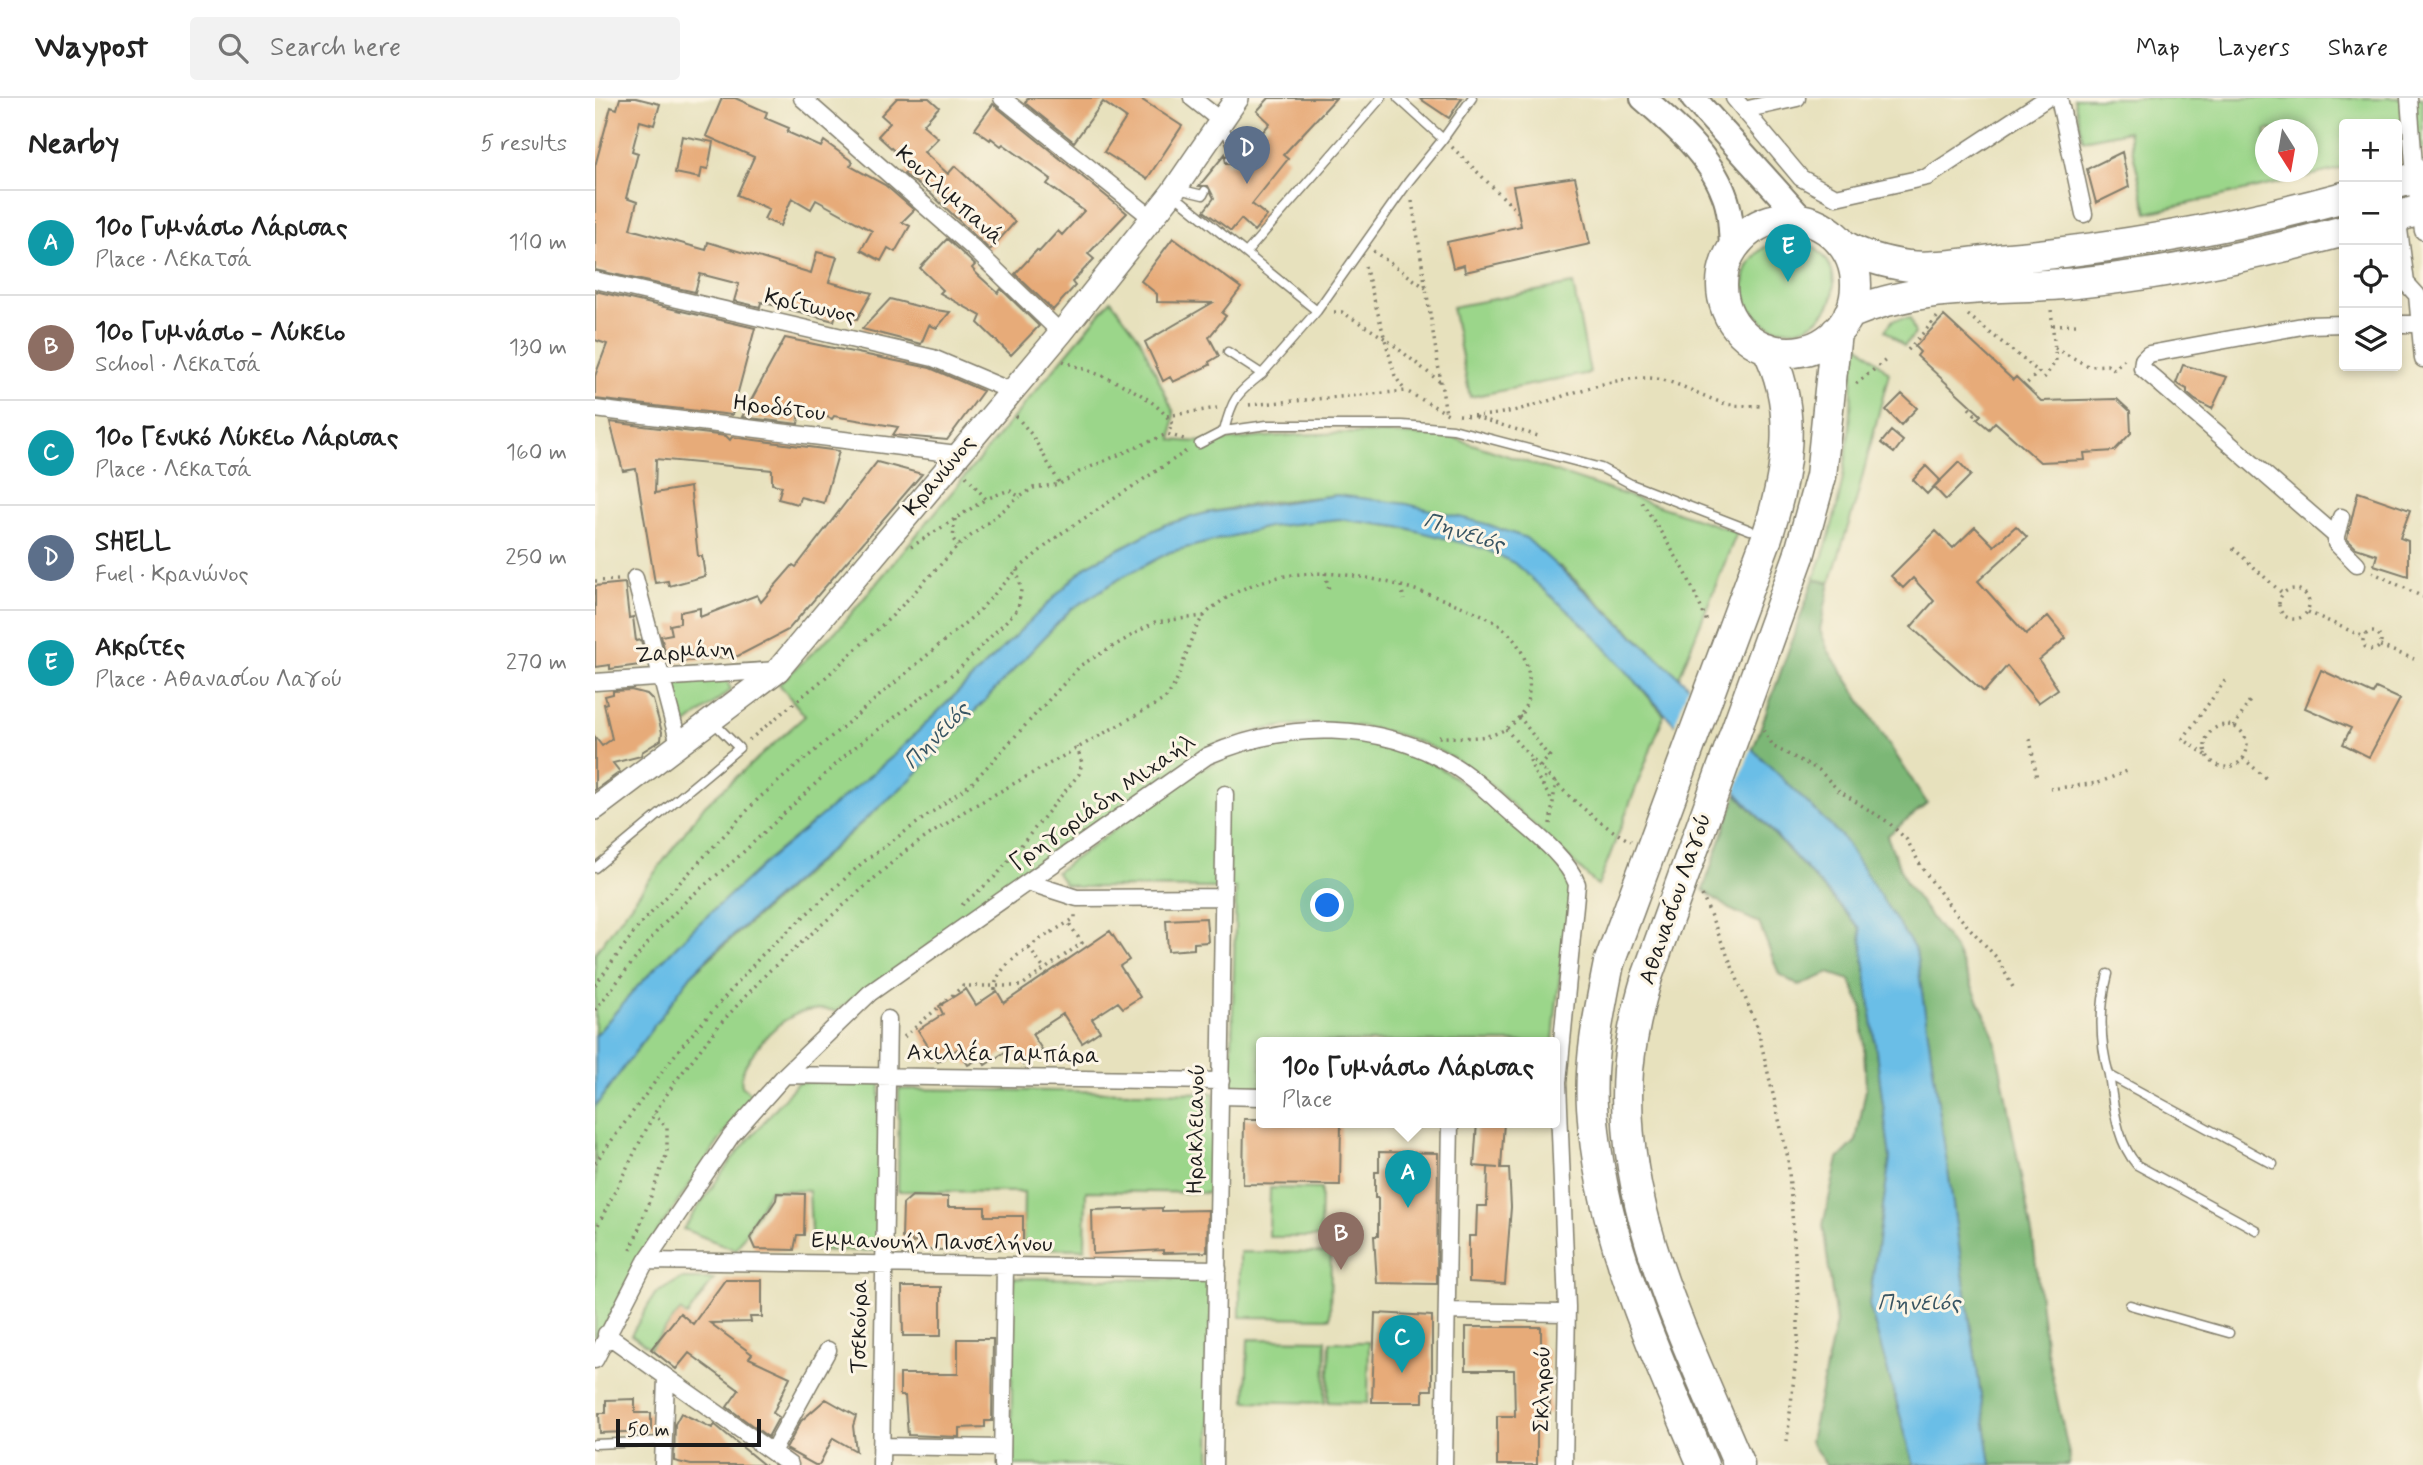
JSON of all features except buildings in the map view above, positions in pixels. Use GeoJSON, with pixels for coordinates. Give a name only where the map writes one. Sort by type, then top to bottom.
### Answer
{"type":"FeatureCollection","features":[{"type":"Feature","properties":{"kind":"highway"},"geometry":{"type":"LineString","coordinates":[[1843,245],[1890,263],[1913,266],[1956,264],[2105,249],[2217,228],[2339,199]]}},
{"type":"Feature","properties":{"kind":"highway"},"geometry":{"type":"LineString","coordinates":[[1843,323],[1854,300],[1856,277],[1843,245],[1826,228],[1802,219],[1778,218],[1765,222],[1741,237],[1733,248],[1722,275],[1725,306],[1741,332],[1767,348],[1780,351],[1807,349],[1879,302],[1912,294],[2073,283],[2211,263],[2339,233]]}},
{"type":"Feature","properties":{"kind":"highway","name":"Αθανασίου Λαγού"},"geometry":{"type":"LineString","coordinates":[[1739,1465],[1669,1296],[1637,1190],[1629,1130],[1628,1071],[1635,1020],[1647,976],[1799,556],[1821,476],[1843,323]]}},
{"type":"Feature","properties":{"kind":"highway","name":"Αθανασίου Λαγού"},"geometry":{"type":"LineString","coordinates":[[1703,1465],[1619,1254],[1604,1194],[1592,1104],[1595,1050],[1609,963],[1758,535],[1780,487],[1788,422],[1784,388],[1767,348]]}},
{"type":"Feature","properties":{"kind":"main road"},"geometry":{"type":"LineString","coordinates":[[1643,98],[1695,149],[1723,190],[1730,216],[1733,248]]}},
{"type":"Feature","properties":{"kind":"main road"},"geometry":{"type":"LineString","coordinates":[[1693,98],[1802,219]]}},
{"type":"Feature","properties":{"kind":"street","name":"Κουτλιμπανά"},"geometry":{"type":"LineString","coordinates":[[802,98],[972,247],[1061,333]]}},
{"type":"Feature","properties":{"kind":"street"},"geometry":{"type":"LineString","coordinates":[[1002,98],[1152,218]]}},
{"type":"Feature","properties":{"kind":"street"},"geometry":{"type":"LineString","coordinates":[[1192,98],[1221,121]]}},
{"type":"Feature","properties":{"kind":"street","name":"Κρανώνος"},"geometry":{"type":"LineString","coordinates":[[595,808],[778,670],[1061,333],[1173,191],[1237,98]]}},
{"type":"Feature","properties":{"kind":"street"},"geometry":{"type":"LineString","coordinates":[[1739,104],[1797,98]]}},
{"type":"Feature","properties":{"kind":"street"},"geometry":{"type":"LineString","coordinates":[[1739,104],[1801,178],[1836,197],[1927,177],[2047,98]]}},
{"type":"Feature","properties":{"kind":"street"},"geometry":{"type":"LineString","coordinates":[[2059,98],[2084,214]]}},
{"type":"Feature","properties":{"kind":"street"},"geometry":{"type":"LineString","coordinates":[[2409,98],[2412,179],[2406,283],[2420,290],[2423,359]]}},
{"type":"Feature","properties":{"kind":"street","name":"Κρίτωνος"},"geometry":{"type":"LineString","coordinates":[[595,280],[933,358],[1005,397]]}},
{"type":"Feature","properties":{"kind":"street"},"geometry":{"type":"LineString","coordinates":[[2336,536],[2142,368],[2143,360],[2149,354],[2308,325],[2339,324]]}},
{"type":"Feature","properties":{"kind":"street"},"geometry":{"type":"LineString","coordinates":[[2402,324],[2421,324]]}},
{"type":"Feature","properties":{"kind":"street","name":"Ηροδότου"},"geometry":{"type":"LineString","coordinates":[[595,409],[952,461]]}},
{"type":"Feature","properties":{"kind":"street"},"geometry":{"type":"LineString","coordinates":[[2341,517],[2336,543],[2357,565]]}},
{"type":"Feature","properties":{"kind":"street"},"geometry":{"type":"LineString","coordinates":[[635,578],[679,744]]}},
{"type":"Feature","properties":{"kind":"street","name":"Ζαρμάνη"},"geometry":{"type":"LineString","coordinates":[[595,682],[778,670]]}},
{"type":"Feature","properties":{"kind":"street","name":"Γρηγοριάδη Μιχαήλ"},"geometry":{"type":"LineString","coordinates":[[595,1360],[606,1334],[646,1261],[731,1136],[785,1075],[870,993],[1207,756],[1235,744],[1287,732],[1364,733],[1386,736],[1425,750],[1472,779],[1572,871],[1577,884],[1560,1062]]}},
{"type":"Feature","properties":{"kind":"street","name":"Ηρακλειανού"},"geometry":{"type":"LineString","coordinates":[[1215,1465],[1225,794]]}},
{"type":"Feature","properties":{"kind":"street"},"geometry":{"type":"LineString","coordinates":[[1030,883],[1077,898],[1223,897]]}},
{"type":"Feature","properties":{"kind":"street","name":"Τσεκούρα"},"geometry":{"type":"LineString","coordinates":[[881,1465],[888,1019]]}},
{"type":"Feature","properties":{"kind":"street","name":"Αχιλλέα Ταμπάρα"},"geometry":{"type":"LineString","coordinates":[[785,1075],[887,1076],[1221,1089],[1256,1096]]}},
{"type":"Feature","properties":{"kind":"street"},"geometry":{"type":"LineString","coordinates":[[1444,1465],[1450,1128]]}},
{"type":"Feature","properties":{"kind":"street","name":"Γρηγοριάδη Μιχαήλ"},"geometry":{"type":"LineString","coordinates":[[1560,1128],[1566,1313]]}},
{"type":"Feature","properties":{"kind":"street","name":"Εμμανουήλ Πανσελήνου"},"geometry":{"type":"LineString","coordinates":[[646,1261],[1217,1269]]}},
{"type":"Feature","properties":{"kind":"street"},"geometry":{"type":"LineString","coordinates":[[881,1446],[1002,1457],[1006,1266]]}},
{"type":"Feature","properties":{"kind":"street"},"geometry":{"type":"LineString","coordinates":[[1447,1311],[1566,1313]]}},
{"type":"Feature","properties":{"kind":"street","name":"Σκληρού"},"geometry":{"type":"LineString","coordinates":[[1564,1465],[1566,1313]]}},
{"type":"Feature","properties":{"kind":"street"},"geometry":{"type":"LineString","coordinates":[[606,1334],[790,1465]]}},
{"type":"Feature","properties":{"kind":"street"},"geometry":{"type":"LineString","coordinates":[[772,1452],[828,1350]]}},
{"type":"Feature","properties":{"kind":"street"},"geometry":{"type":"LineString","coordinates":[[663,1465],[666,1377]]}},
{"type":"Feature","properties":{"kind":"lane"},"geometry":{"type":"LineString","coordinates":[[1246,253],[1381,98]]}},
{"type":"Feature","properties":{"kind":"lane"},"geometry":{"type":"LineString","coordinates":[[1224,431],[1230,405],[1237,393],[1262,374],[1317,311],[1409,181],[1472,98]]}},
{"type":"Feature","properties":{"kind":"lane"},"geometry":{"type":"LineString","coordinates":[[1399,99],[1443,139]]}},
{"type":"Feature","properties":{"kind":"lane"},"geometry":{"type":"LineString","coordinates":[[1221,121],[1235,153],[1230,159]]}},
{"type":"Feature","properties":{"kind":"lane"},"geometry":{"type":"LineString","coordinates":[[1173,191],[1317,311]]}},
{"type":"Feature","properties":{"kind":"lane"},"geometry":{"type":"LineString","coordinates":[[1173,191],[1203,195],[1205,191]]}},
{"type":"Feature","properties":{"kind":"lane"},"geometry":{"type":"LineString","coordinates":[[1228,352],[1262,374]]}},
{"type":"Feature","properties":{"kind":"lane"},"geometry":{"type":"LineString","coordinates":[[1199,444],[1224,431],[1314,424],[1402,425],[1453,429],[1601,468],[1630,484],[1758,535]]}},
{"type":"Feature","properties":{"kind":"lane"},"geometry":{"type":"LineString","coordinates":[[595,867],[739,748],[711,720]]}},
{"type":"Feature","properties":{"kind":"lane"},"geometry":{"type":"LineString","coordinates":[[2108,974],[2100,1013],[2103,1056],[2118,1129],[2126,1153],[2137,1165],[2256,1230]]}},
{"type":"Feature","properties":{"kind":"lane"},"geometry":{"type":"LineString","coordinates":[[2109,1075],[2273,1164]]}},
{"type":"Feature","properties":{"kind":"lane"},"geometry":{"type":"LineString","coordinates":[[2130,1305],[2229,1333]]}},
{"type":"Feature","properties":{"kind":"lane"},"geometry":{"type":"LineString","coordinates":[[595,1444],[664,1441]]}},
{"type":"Feature","properties":{"kind":"path"},"geometry":{"type":"LineString","coordinates":[[1443,139],[1518,212]]}},
{"type":"Feature","properties":{"kind":"path"},"geometry":{"type":"LineString","coordinates":[[1409,181],[1446,414]]}},
{"type":"Feature","properties":{"kind":"path"},"geometry":{"type":"LineString","coordinates":[[1362,247],[1426,288]]}},
{"type":"Feature","properties":{"kind":"path"},"geometry":{"type":"LineString","coordinates":[[1362,247],[1395,376],[1406,391],[1446,414],[1473,416],[1525,408],[1596,387],[1649,378],[1726,404],[1767,406]]}},
{"type":"Feature","properties":{"kind":"path"},"geometry":{"type":"LineString","coordinates":[[2044,378],[2056,360],[2050,300]]}},
{"type":"Feature","properties":{"kind":"path"},"geometry":{"type":"LineString","coordinates":[[1317,311],[1342,312],[1385,339],[1441,383]]}},
{"type":"Feature","properties":{"kind":"path"},"geometry":{"type":"LineString","coordinates":[[1958,315],[1968,314],[2039,372],[2025,385]]}},
{"type":"Feature","properties":{"kind":"path"},"geometry":{"type":"LineString","coordinates":[[1907,350],[1939,315],[1949,315]]}},
{"type":"Feature","properties":{"kind":"path"},"geometry":{"type":"LineString","coordinates":[[2053,325],[2077,324]]}},
{"type":"Feature","properties":{"kind":"path"},"geometry":{"type":"LineString","coordinates":[[2055,348],[2094,368],[2107,365],[2114,369],[2128,354]]}},
{"type":"Feature","properties":{"kind":"path"},"geometry":{"type":"LineString","coordinates":[[739,748],[826,677],[883,624],[958,546],[1020,497],[1033,488],[1061,484],[1079,472],[1167,434],[1173,425],[1167,416],[1121,384],[1058,359]]}},
{"type":"Feature","properties":{"kind":"path"},"geometry":{"type":"LineString","coordinates":[[1846,391],[1887,359]]}},
{"type":"Feature","properties":{"kind":"path"},"geometry":{"type":"LineString","coordinates":[[1167,416],[1180,417],[1230,405],[1286,404],[1406,391]]}},
{"type":"Feature","properties":{"kind":"path"},"geometry":{"type":"LineString","coordinates":[[1005,397],[1032,435],[1061,484]]}},
{"type":"Feature","properties":{"kind":"path"},"geometry":{"type":"LineString","coordinates":[[1969,408],[1975,414],[1977,412]]}},
{"type":"Feature","properties":{"kind":"path"},"geometry":{"type":"LineString","coordinates":[[1167,434],[1199,444]]}},
{"type":"Feature","properties":{"kind":"path"},"geometry":{"type":"LineString","coordinates":[[595,985],[639,926],[758,798],[977,613],[1017,570],[1059,535],[1199,444]]}},
{"type":"Feature","properties":{"kind":"path"},"geometry":{"type":"LineString","coordinates":[[952,461],[986,499]]}},
{"type":"Feature","properties":{"kind":"path"},"geometry":{"type":"LineString","coordinates":[[1630,484],[1685,571],[1714,636]]}},
{"type":"Feature","properties":{"kind":"path"},"geometry":{"type":"LineString","coordinates":[[910,547],[986,499],[1009,490],[1020,497]]}},
{"type":"Feature","properties":{"kind":"path"},"geometry":{"type":"LineString","coordinates":[[955,519],[953,539],[958,546]]}},
{"type":"Feature","properties":{"kind":"path"},"geometry":{"type":"LineString","coordinates":[[2233,548],[2283,594]]}},
{"type":"Feature","properties":{"kind":"path"},"geometry":{"type":"LineString","coordinates":[[2357,565],[2423,597]]}},
{"type":"Feature","properties":{"kind":"path"},"geometry":{"type":"LineString","coordinates":[[595,1010],[658,930],[688,899],[736,859],[851,750],[958,670],[1018,608],[1021,590],[1017,570]]}},
{"type":"Feature","properties":{"kind":"path"},"geometry":{"type":"LineString","coordinates":[[1325,573],[1329,590]]}},
{"type":"Feature","properties":{"kind":"path"},"geometry":{"type":"LineString","coordinates":[[595,1231],[654,1114],[720,1024],[768,972],[893,862],[965,811],[1165,699],[1175,687],[1196,627],[1204,616],[1228,599],[1272,578],[1342,573],[1401,586],[1487,615],[1511,636],[1523,652],[1532,680],[1529,695],[1519,715],[1506,729],[1481,737],[1429,737]]}},
{"type":"Feature","properties":{"kind":"path"},"geometry":{"type":"LineString","coordinates":[[595,581],[616,580]]}},
{"type":"Feature","properties":{"kind":"path"},"geometry":{"type":"LineString","coordinates":[[1401,586],[1404,600]]}},
{"type":"Feature","properties":{"kind":"path"},"geometry":{"type":"LineString","coordinates":[[2291,589],[2304,593],[2308,598],[2308,611],[2297,619],[2284,615],[2279,603],[2283,594],[2291,589]]}},
{"type":"Feature","properties":{"kind":"path"},"geometry":{"type":"LineString","coordinates":[[2308,611],[2364,637]]}},
{"type":"Feature","properties":{"kind":"path"},"geometry":{"type":"LineString","coordinates":[[595,1163],[680,1048],[762,955],[862,863],[972,783],[1081,665],[1122,638],[1155,622],[1204,616]]}},
{"type":"Feature","properties":{"kind":"path"},"geometry":{"type":"LineString","coordinates":[[2364,637],[2369,632],[2378,634],[2380,646]]}},
{"type":"Feature","properties":{"kind":"path"},"geometry":{"type":"LineString","coordinates":[[2364,637],[2367,649],[2380,646],[2414,659]]}},
{"type":"Feature","properties":{"kind":"path"},"geometry":{"type":"LineString","coordinates":[[2227,678],[2183,739],[2224,767],[2243,758]]}},
{"type":"Feature","properties":{"kind":"path"},"geometry":{"type":"LineString","coordinates":[[2234,727],[2252,697]]}},
{"type":"Feature","properties":{"kind":"path"},"geometry":{"type":"LineString","coordinates":[[1519,715],[1551,755],[1540,767]]}},
{"type":"Feature","properties":{"kind":"path"},"geometry":{"type":"LineString","coordinates":[[1759,722],[1774,747],[1819,770],[1839,791],[1888,822],[1907,840],[1921,867],[1953,911],[1997,958],[2014,989]]}},
{"type":"Feature","properties":{"kind":"path"},"geometry":{"type":"LineString","coordinates":[[2207,755],[2205,747],[2209,733],[2222,725],[2234,727],[2245,738],[2243,758]]}},
{"type":"Feature","properties":{"kind":"path"},"geometry":{"type":"LineString","coordinates":[[1506,729],[1530,758],[1615,834],[1640,845]]}},
{"type":"Feature","properties":{"kind":"path"},"geometry":{"type":"LineString","coordinates":[[2030,738],[2036,779]]}},
{"type":"Feature","properties":{"kind":"path"},"geometry":{"type":"LineString","coordinates":[[955,911],[996,876],[1079,774],[1082,763],[1077,747]]}},
{"type":"Feature","properties":{"kind":"path"},"geometry":{"type":"LineString","coordinates":[[1530,758],[1534,772],[1554,803]]}},
{"type":"Feature","properties":{"kind":"path"},"geometry":{"type":"LineString","coordinates":[[2243,758],[2268,780]]}},
{"type":"Feature","properties":{"kind":"path"},"geometry":{"type":"LineString","coordinates":[[2050,789],[2098,783],[2130,771]]}},
{"type":"Feature","properties":{"kind":"path"},"geometry":{"type":"LineString","coordinates":[[1543,786],[1546,772]]}},
{"type":"Feature","properties":{"kind":"path"},"geometry":{"type":"LineString","coordinates":[[1543,843],[1554,803],[1556,781]]}},
{"type":"Feature","properties":{"kind":"path"},"geometry":{"type":"LineString","coordinates":[[893,862],[897,867]]}},
{"type":"Feature","properties":{"kind":"path"},"geometry":{"type":"LineString","coordinates":[[1699,890],[1757,1026],[1789,1158],[1798,1318],[1787,1441]]}},
{"type":"Feature","properties":{"kind":"path"},"geometry":{"type":"LineString","coordinates":[[995,988],[1004,966],[1075,918],[1077,898]]}},
{"type":"Feature","properties":{"kind":"path"},"geometry":{"type":"LineString","coordinates":[[887,1051],[963,986],[1021,986],[1045,970],[1082,943],[1068,922]]}},
{"type":"Feature","properties":{"kind":"path"},"geometry":{"type":"LineString","coordinates":[[1029,948],[1045,970]]}},
{"type":"Feature","properties":{"kind":"path"},"geometry":{"type":"LineString","coordinates":[[630,1254],[668,1149],[667,1128],[654,1114]]}},
{"type":"Feature","properties":{"kind":"green space"},"geometry":{"type":"Polygon","coordinates":[[[2074,98],[2423,98],[2423,149],[2402,154],[2402,119],[2339,119],[2339,169],[2318,174],[2318,119],[2255,119],[2255,182],[2283,182],[2147,213],[2128,131],[2083,140],[2074,98]]]}},
{"type":"Feature","properties":{"kind":"green space"},"geometry":{"type":"Polygon","coordinates":[[[1789,240],[1806,244],[1821,253],[1830,268],[1834,285],[1830,302],[1821,317],[1806,326],[1789,330],[1772,326],[1757,317],[1748,302],[1744,285],[1748,268],[1757,253],[1772,244],[1789,240]]]}},
{"type":"Feature","properties":{"kind":"green space"},"geometry":{"type":"Polygon","coordinates":[[[1573,284],[1590,373],[1470,397],[1452,307],[1573,284]]]}},
{"type":"Feature","properties":{"kind":"green space"},"geometry":{"type":"Polygon","coordinates":[[[1111,300],[1140,339],[1174,413],[1172,440],[1213,441],[1345,433],[1454,438],[1737,532],[1679,677],[1561,567],[1337,495],[1260,503],[1206,513],[1164,525],[1086,566],[891,758],[770,858],[694,928],[637,987],[595,1036],[595,953],[705,805],[805,716],[779,684],[841,626],[1111,300]]]}},
{"type":"Feature","properties":{"kind":"green space"},"geometry":{"type":"Polygon","coordinates":[[[1910,318],[1915,334],[1904,346],[1885,330],[1893,320],[1910,318]]]}},
{"type":"Feature","properties":{"kind":"green space"},"geometry":{"type":"Polygon","coordinates":[[[1856,342],[1889,373],[1856,501],[1830,583],[1814,579],[1837,508],[1844,471],[1856,342]]]}},
{"type":"Feature","properties":{"kind":"green space"},"geometry":{"type":"Polygon","coordinates":[[[1339,519],[1429,532],[1475,544],[1514,563],[1536,578],[1576,614],[1664,715],[1598,886],[1479,775],[1437,750],[1406,737],[1341,724],[1308,724],[1242,736],[1209,748],[836,1011],[823,1009],[800,1013],[770,1032],[751,1056],[743,1072],[742,1086],[751,1094],[646,1249],[595,1344],[595,1107],[691,975],[910,780],[1070,610],[1124,576],[1170,552],[1268,527],[1339,519]]]}},
{"type":"Feature","properties":{"kind":"green space"},"geometry":{"type":"Polygon","coordinates":[[[1814,579],[1830,583],[1820,630],[1828,650],[1927,803],[1887,836],[1906,883],[1956,951],[1994,1035],[2033,1239],[2045,1343],[2070,1459],[2068,1465],[1991,1465],[1916,951],[1752,752],[1814,579]]]}},
{"type":"Feature","properties":{"kind":"green space"},"geometry":{"type":"Polygon","coordinates":[[[726,678],[731,690],[684,726],[668,684],[726,678]]]}},
{"type":"Feature","properties":{"kind":"green space"},"geometry":{"type":"Polygon","coordinates":[[[1324,738],[1369,742],[1414,753],[1476,793],[1548,854],[1563,872],[1570,887],[1571,905],[1554,1037],[1256,1037],[1256,1086],[1231,1086],[1236,888],[1078,887],[1065,884],[1056,872],[1198,770],[1257,746],[1324,738]]]}},
{"type":"Feature","properties":{"kind":"green space"},"geometry":{"type":"Polygon","coordinates":[[[1737,794],[1860,928],[1890,1158],[1869,1304],[1914,1465],[1826,1465],[1810,1441],[1836,1322],[1823,1225],[1838,1159],[1856,1141],[1866,1089],[1862,1007],[1850,980],[1829,973],[1799,986],[1779,974],[1759,923],[1729,909],[1703,890],[1737,794]]]}},
{"type":"Feature","properties":{"kind":"green space"},"geometry":{"type":"Polygon","coordinates":[[[798,1082],[880,1083],[879,1251],[812,1250],[809,1191],[770,1190],[736,1250],[683,1229],[731,1160],[798,1082]]]}},
{"type":"Feature","properties":{"kind":"green space"},"geometry":{"type":"Polygon","coordinates":[[[899,1089],[1214,1093],[1212,1193],[1086,1191],[1085,1249],[1023,1248],[1024,1192],[898,1191],[899,1089]]]}},
{"type":"Feature","properties":{"kind":"green space"},"geometry":{"type":"Polygon","coordinates":[[[1270,1188],[1321,1189],[1320,1237],[1269,1237],[1270,1188]]]}},
{"type":"Feature","properties":{"kind":"green space"},"geometry":{"type":"Polygon","coordinates":[[[1240,1252],[1331,1253],[1330,1318],[1240,1317],[1240,1252]]]}},
{"type":"Feature","properties":{"kind":"green space"},"geometry":{"type":"Polygon","coordinates":[[[1013,1278],[1212,1280],[1210,1465],[1011,1465],[1013,1278]]]}},
{"type":"Feature","properties":{"kind":"green space"},"geometry":{"type":"Polygon","coordinates":[[[681,1279],[714,1279],[687,1316],[680,1311],[650,1348],[631,1335],[655,1294],[681,1279]]]}},
{"type":"Feature","properties":{"kind":"green space"},"geometry":{"type":"Polygon","coordinates":[[[1248,1339],[1326,1340],[1325,1403],[1246,1401],[1248,1339]]]}},
{"type":"Feature","properties":{"kind":"green space"},"geometry":{"type":"Polygon","coordinates":[[[1330,1342],[1369,1342],[1368,1403],[1328,1402],[1330,1342]]]}},
{"type":"Feature","properties":{"kind":"water","name":"Πηνειός"},"geometry":{"type":"Polygon","coordinates":[[[1337,495],[1407,504],[1483,523],[1526,538],[1679,677],[1842,837],[1916,951],[1991,1465],[1914,1465],[1869,1304],[1890,1158],[1860,928],[1589,630],[1514,563],[1485,549],[1406,528],[1339,519],[1268,527],[1170,552],[1124,576],[1070,610],[910,780],[691,975],[595,1107],[595,1036],[637,987],[694,928],[770,858],[891,758],[1086,566],[1164,525],[1206,513],[1337,495]]]}},
{"type":"Feature","properties":{"kind":"pier"},"geometry":{"type":"Polygon","coordinates":[[[1689,683],[1752,747],[1734,796],[1673,729],[1689,683]]]}},
{"type":"Feature","properties":{"kind":"place","name":"SHELL"},"geometry":{"type":"Point","coordinates":[1247,184]}},
{"type":"Feature","properties":{"kind":"place","name":"Ακρίτες"},"geometry":{"type":"Point","coordinates":[1788,282]}},
{"type":"Feature","properties":{"kind":"place","name":"10o Γυμνάσιο Λάρισας"},"geometry":{"type":"Point","coordinates":[1408,1208]}},
{"type":"Feature","properties":{"kind":"place","name":"10ο Γυμνάσιο - Λύκειο"},"geometry":{"type":"Point","coordinates":[1341,1270]}},
{"type":"Feature","properties":{"kind":"place","name":"10ο Γενικό Λύκειο Λάρισας"},"geometry":{"type":"Point","coordinates":[1402,1373]}}]}
